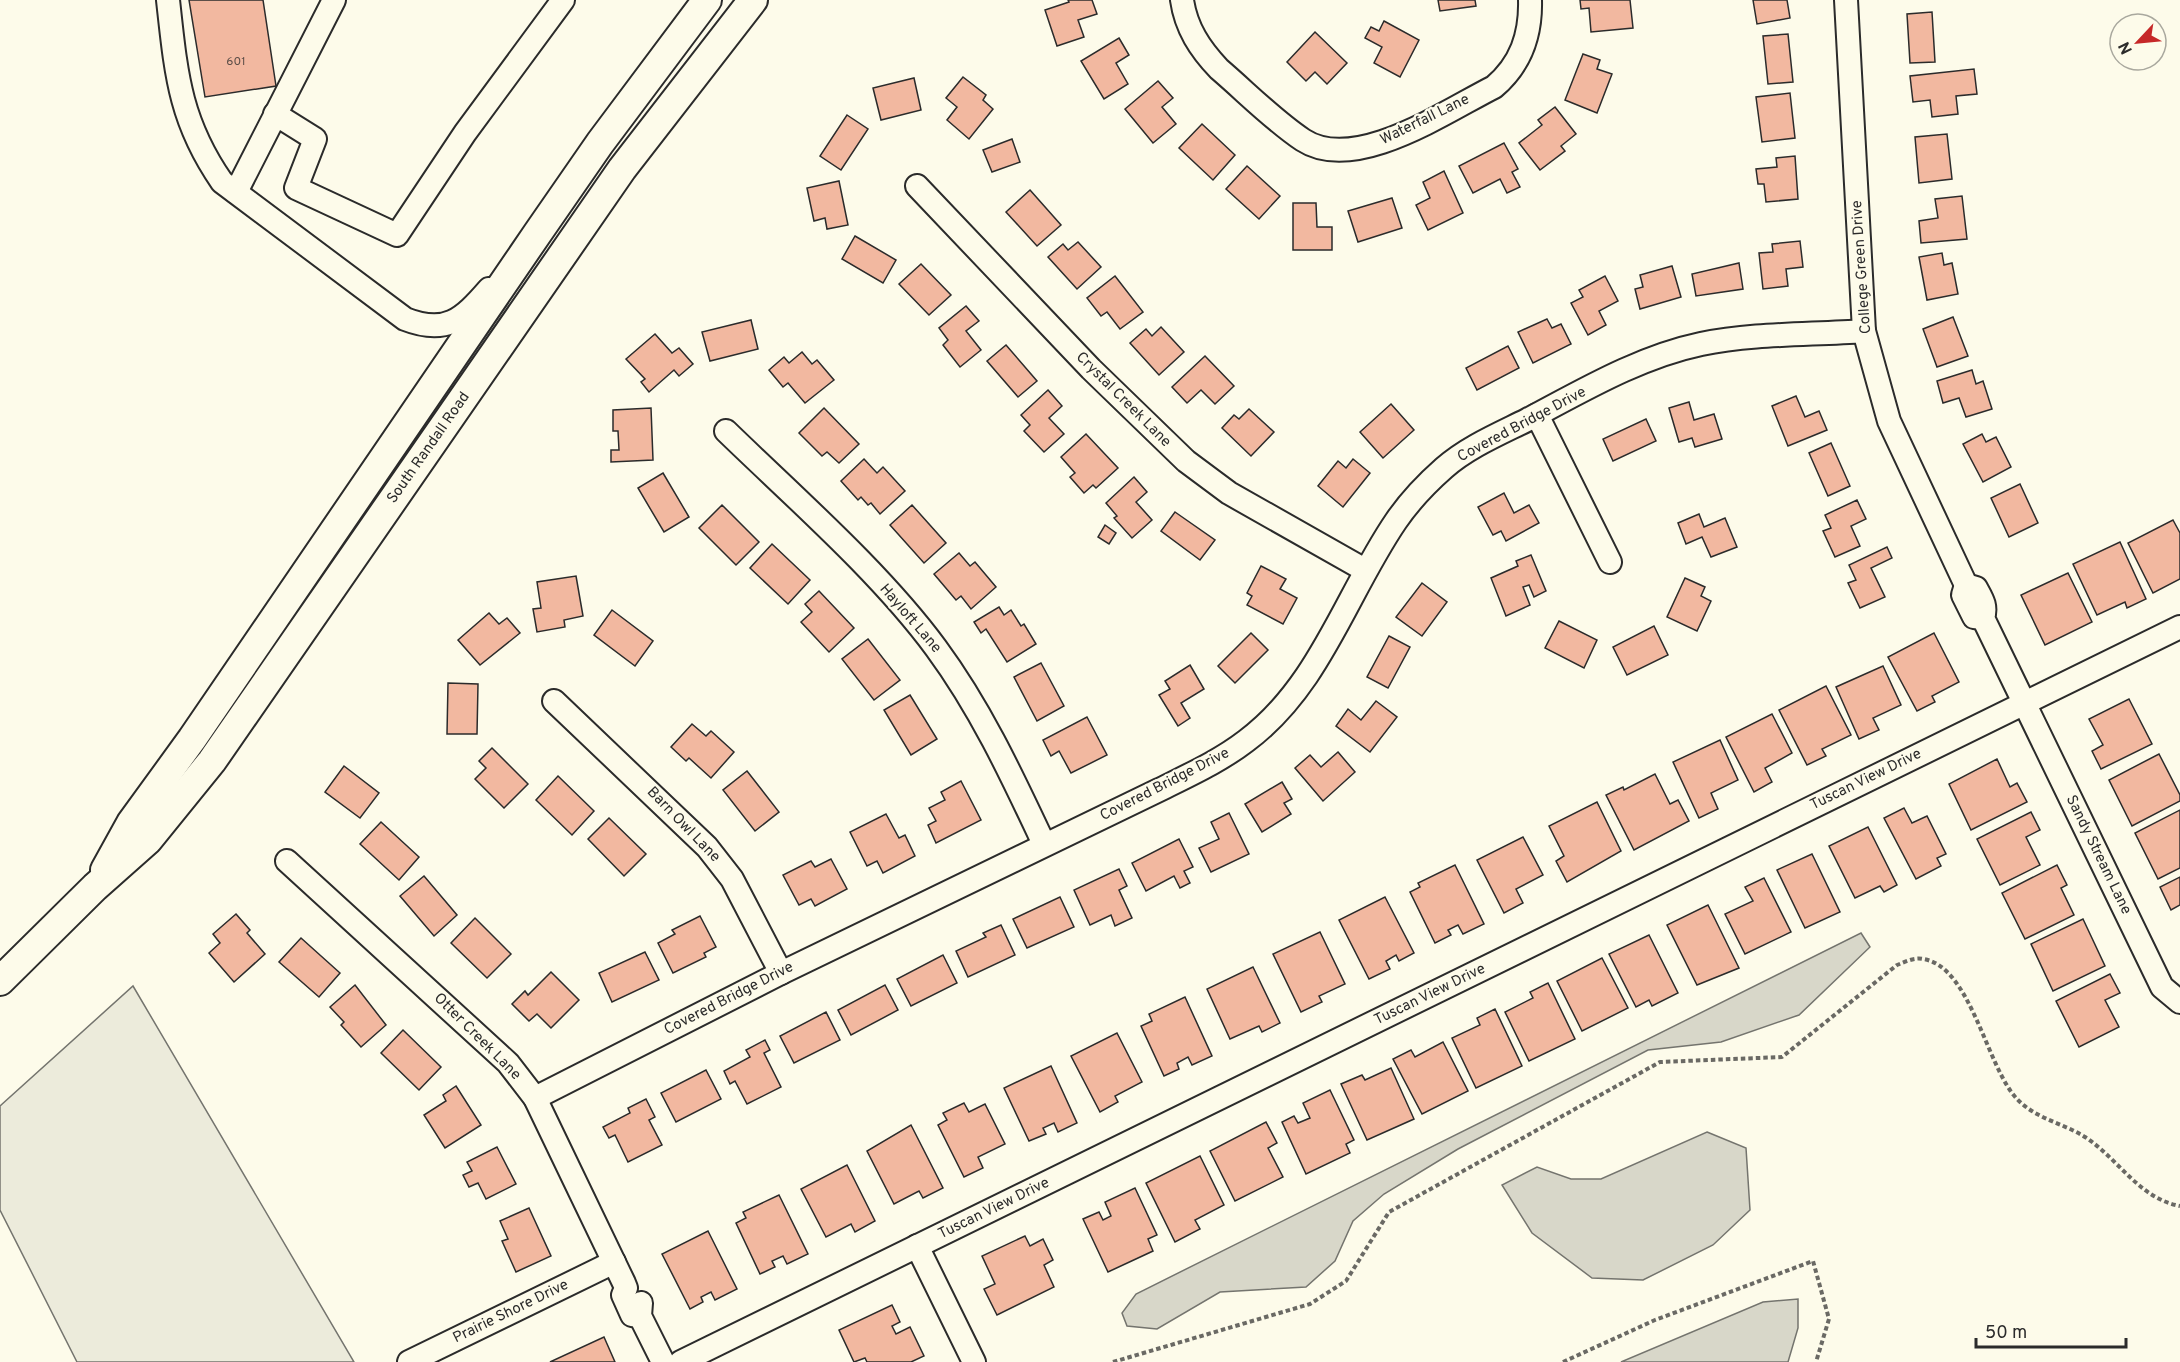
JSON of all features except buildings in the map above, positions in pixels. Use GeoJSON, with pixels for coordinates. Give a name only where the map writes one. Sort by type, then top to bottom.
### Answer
{"type":"FeatureCollection","features":[{"type":"Feature","properties":{"kind":"main road","name":"South Randall Road"},"geometry":{"type":"LineString","coordinates":[[95,887],[130,822],[192,739],[600,143],[707,0]]}},
{"type":"Feature","properties":{"kind":"main road","name":"South Randall Road"},"geometry":{"type":"LineString","coordinates":[[0,981],[95,887],[148,840],[212,761],[622,169],[753,0]]}},
{"type":"Feature","properties":{"kind":"street"},"geometry":{"type":"LineString","coordinates":[[168,0],[174,58],[187,118],[206,159],[222,182],[405,319],[430,328],[451,322],[476,304],[537,234]]}},
{"type":"Feature","properties":{"kind":"street"},"geometry":{"type":"LineString","coordinates":[[236,192],[334,0]]}},
{"type":"Feature","properties":{"kind":"street"},"geometry":{"type":"LineString","coordinates":[[275,114],[315,139],[296,188],[397,235],[465,133],[563,0]]}},
{"type":"Feature","properties":{"kind":"street","name":"Waterfall Lane"},"geometry":{"type":"LineString","coordinates":[[1182,1],[1190,30],[1207,56],[1219,69],[1305,141],[1325,148],[1351,150],[1398,135],[1494,87],[1507,76],[1522,52],[1530,22],[1530,0]]}},
{"type":"Feature","properties":{"kind":"street","name":"College Green Drive"},"geometry":{"type":"LineString","coordinates":[[1846,0],[1864,331],[1889,421],[1966,585],[1963,595],[1967,606],[1974,617],[1983,618],[2024,702]]}},
{"type":"Feature","properties":{"kind":"street","name":"Crystal Creek Lane"},"geometry":{"type":"LineString","coordinates":[[916,186],[1099,376],[1186,461],[1229,493],[1365,570]]}},
{"type":"Feature","properties":{"kind":"street","name":"Covered Bridge Drive"},"geometry":{"type":"LineString","coordinates":[[535,1098],[781,973],[1215,762],[1247,741],[1275,715],[1301,685],[1329,642],[1365,570],[1397,519],[1445,467],[1475,447],[1619,372],[1668,353],[1702,344],[1864,331]]}},
{"type":"Feature","properties":{"kind":"street"},"geometry":{"type":"LineString","coordinates":[[1537,415],[1610,562]]}},
{"type":"Feature","properties":{"kind":"street","name":"Hayloft Lane"},"geometry":{"type":"LineString","coordinates":[[726,431],[878,582],[935,646],[992,735],[1044,844]]}},
{"type":"Feature","properties":{"kind":"street","name":"Tuscan View Drive"},"geometry":{"type":"LineString","coordinates":[[681,1362],[2180,627]]}},
{"type":"Feature","properties":{"kind":"street","name":"Barn Owl Lane"},"geometry":{"type":"LineString","coordinates":[[554,702],[707,847],[732,879],[781,973]]}},
{"type":"Feature","properties":{"kind":"street","name":"Sandy Stream Lane"},"geometry":{"type":"LineString","coordinates":[[2024,702],[2162,987],[2180,1002]]}},
{"type":"Feature","properties":{"kind":"street","name":"Otter Creek Lane"},"geometry":{"type":"LineString","coordinates":[[287,861],[475,1030],[508,1063],[535,1098],[626,1288],[622,1295],[626,1305],[632,1315],[640,1316],[663,1362]]}},
{"type":"Feature","properties":{"kind":"street"},"geometry":{"type":"LineString","coordinates":[[917,1246],[974,1362]]}},
{"type":"Feature","properties":{"kind":"street","name":"Prairie Shore Drive"},"geometry":{"type":"LineString","coordinates":[[409,1362],[614,1262]]}},
{"type":"Feature","properties":{"kind":"path"},"geometry":{"type":"LineString","coordinates":[[1113,1362],[1310,1305],[1346,1281],[1389,1212],[1660,1062],[1782,1057],[1897,965],[1913,959],[1938,963],[1955,979],[1997,1068],[2018,1100],[2042,1116],[2087,1138],[2149,1194],[2180,1206]]}},
{"type":"Feature","properties":{"kind":"path"},"geometry":{"type":"LineString","coordinates":[[1563,1362],[1656,1320],[1813,1261],[1829,1319],[1816,1362]]}},
{"type":"Feature","properties":{"kind":"shaded area"},"geometry":{"type":"Polygon","coordinates":[[[1861,933],[1870,947],[1799,1015],[1721,1042],[1648,1050],[1458,1149],[1384,1194],[1353,1221],[1335,1261],[1306,1287],[1220,1292],[1157,1329],[1127,1326],[1122,1313],[1136,1294],[1861,933]]]}},
{"type":"Feature","properties":{"kind":"shaded area"},"geometry":{"type":"Polygon","coordinates":[[[133,986],[354,1362],[77,1362],[0,1210],[0,1106],[133,986]]]}},
{"type":"Feature","properties":{"kind":"shaded area"},"geometry":{"type":"Polygon","coordinates":[[[1707,1132],[1746,1148],[1750,1210],[1713,1245],[1643,1280],[1592,1278],[1532,1233],[1502,1185],[1537,1167],[1571,1179],[1601,1179],[1707,1132]]]}},
{"type":"Feature","properties":{"kind":"shaded area"},"geometry":{"type":"Polygon","coordinates":[[[1798,1299],[1798,1328],[1788,1362],[1621,1362],[1763,1302],[1798,1299]]]}}]}
